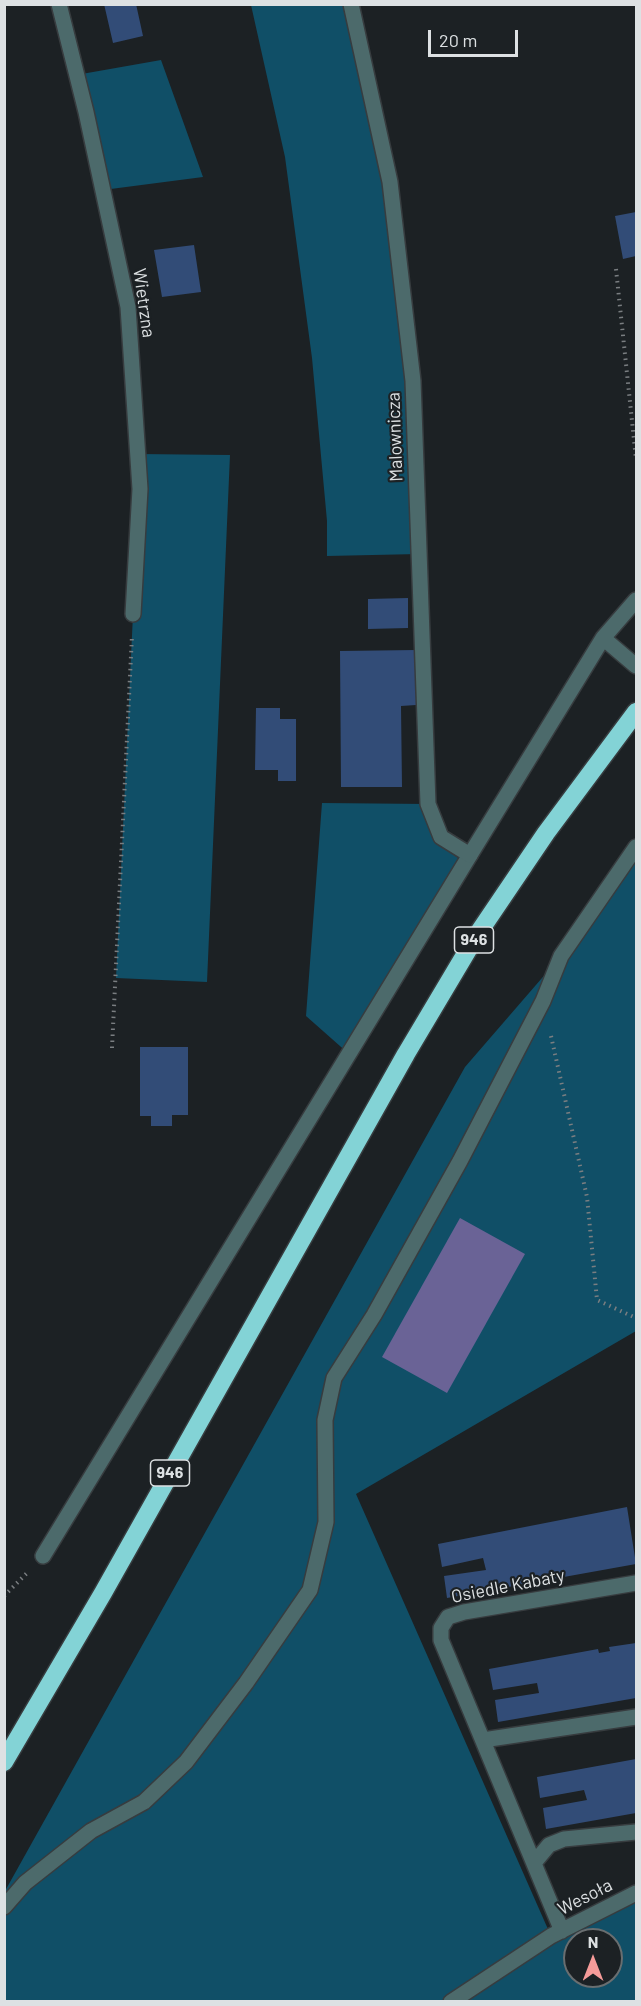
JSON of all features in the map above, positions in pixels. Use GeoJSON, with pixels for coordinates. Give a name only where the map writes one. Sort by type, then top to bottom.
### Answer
{"type":"FeatureCollection","features":[{"type":"Feature","properties":{"kind":"highway","name":"946"},"geometry":{"type":"LineString","coordinates":[[4,1762],[103,1593],[406,1054],[475,938],[546,833],[636,712]]}},
{"type":"Feature","properties":{"kind":"street","name":"Wietrzna"},"geometry":{"type":"LineString","coordinates":[[59,4],[86,112],[128,307],[140,489],[133,614]]}},
{"type":"Feature","properties":{"kind":"street","name":"Malownicza"},"geometry":{"type":"LineString","coordinates":[[351,4],[390,182],[413,381],[428,804],[441,837],[470,855]]}},
{"type":"Feature","properties":{"kind":"street"},"geometry":{"type":"LineString","coordinates":[[43,1556],[603,638],[636,600]]}},
{"type":"Feature","properties":{"kind":"street"},"geometry":{"type":"LineString","coordinates":[[603,638],[636,666]]}},
{"type":"Feature","properties":{"kind":"street"},"geometry":{"type":"LineString","coordinates":[[4,1907],[25,1883],[91,1831],[144,1802],[186,1762],[246,1683],[310,1590],[326,1522],[325,1420],[334,1378],[374,1315],[454,1172],[543,1001],[561,956],[636,847]]}},
{"type":"Feature","properties":{"kind":"street","name":"Osiedle Kabaty"},"geometry":{"type":"LineString","coordinates":[[557,1934],[534,1863],[441,1640],[441,1628],[448,1617],[464,1612],[636,1583]]}},
{"type":"Feature","properties":{"kind":"street"},"geometry":{"type":"LineString","coordinates":[[483,1740],[636,1716]]}},
{"type":"Feature","properties":{"kind":"street"},"geometry":{"type":"LineString","coordinates":[[534,1863],[549,1845],[564,1839],[636,1832]]}},
{"type":"Feature","properties":{"kind":"street","name":"Wesoła"},"geometry":{"type":"LineString","coordinates":[[451,2001],[557,1934],[636,1893]]}},
{"type":"Feature","properties":{"kind":"path"},"geometry":{"type":"LineString","coordinates":[[616,269],[636,459]]}},
{"type":"Feature","properties":{"kind":"path"},"geometry":{"type":"LineString","coordinates":[[112,1048],[133,614]]}},
{"type":"Feature","properties":{"kind":"path"},"geometry":{"type":"LineString","coordinates":[[543,1001],[587,1197],[597,1300],[636,1318]]}},
{"type":"Feature","properties":{"kind":"path"},"geometry":{"type":"LineString","coordinates":[[4,1596],[43,1556]]}},
{"type":"Feature","properties":{"kind":"shaded area"},"geometry":{"type":"Polygon","coordinates":[[[251,5],[351,5],[390,182],[410,356],[419,554],[327,556],[327,521],[312,358],[285,157],[251,5]]]}},
{"type":"Feature","properties":{"kind":"shaded area"},"geometry":{"type":"Polygon","coordinates":[[[161,60],[203,177],[103,190],[76,75],[161,60]]]}},
{"type":"Feature","properties":{"kind":"shaded area"},"geometry":{"type":"Polygon","coordinates":[[[138,454],[230,455],[207,982],[116,978],[138,454]]]}},
{"type":"Feature","properties":{"kind":"shaded area"},"geometry":{"type":"Polygon","coordinates":[[[322,803],[428,804],[441,837],[470,855],[349,1054],[306,1016],[322,803]]]}},
{"type":"Feature","properties":{"kind":"shaded area"},"geometry":{"type":"Polygon","coordinates":[[[636,847],[636,1331],[356,1494],[551,1936],[563,1930],[563,1988],[623,1988],[623,1928],[567,1928],[636,1893],[636,2001],[5,2002],[5,1891],[465,1067],[561,956],[636,847]]]}},
{"type":"Feature","properties":{"kind":"shaded area"},"geometry":{"type":"Polygon","coordinates":[[[460,1218],[525,1254],[447,1393],[382,1357],[460,1218]]]}},
{"type":"Feature","properties":{"kind":"building"},"geometry":{"type":"Polygon","coordinates":[[[104,4],[136,4],[143,36],[113,43],[104,4]]]}},
{"type":"Feature","properties":{"kind":"building"},"geometry":{"type":"Polygon","coordinates":[[[636,212],[636,256],[623,259],[615,216],[636,212]]]}},
{"type":"Feature","properties":{"kind":"building"},"geometry":{"type":"Polygon","coordinates":[[[194,245],[201,292],[162,297],[154,250],[194,245]]]}},
{"type":"Feature","properties":{"kind":"building"},"geometry":{"type":"Polygon","coordinates":[[[408,598],[408,628],[368,629],[368,599],[408,598]]]}},
{"type":"Feature","properties":{"kind":"building"},"geometry":{"type":"Polygon","coordinates":[[[416,650],[416,705],[401,706],[402,787],[341,787],[340,651],[416,650]]]}},
{"type":"Feature","properties":{"kind":"building"},"geometry":{"type":"Polygon","coordinates":[[[256,708],[280,708],[280,719],[296,719],[296,781],[278,781],[278,770],[255,770],[256,708]]]}},
{"type":"Feature","properties":{"kind":"building"},"geometry":{"type":"Polygon","coordinates":[[[140,1047],[188,1047],[188,1115],[172,1115],[172,1126],[151,1126],[151,1116],[140,1116],[140,1047]]]}},
{"type":"Feature","properties":{"kind":"building"},"geometry":{"type":"Polygon","coordinates":[[[627,1507],[636,1564],[447,1598],[444,1576],[486,1570],[483,1558],[442,1567],[438,1544],[627,1507]]]}},
{"type":"Feature","properties":{"kind":"building"},"geometry":{"type":"Polygon","coordinates":[[[636,1643],[636,1698],[498,1722],[495,1700],[539,1693],[537,1683],[493,1690],[489,1669],[598,1649],[599,1653],[610,1651],[609,1647],[636,1643]]]}},
{"type":"Feature","properties":{"kind":"building"},"geometry":{"type":"Polygon","coordinates":[[[636,1759],[636,1813],[546,1829],[543,1808],[587,1800],[584,1790],[540,1798],[537,1777],[636,1759]]]}}]}
